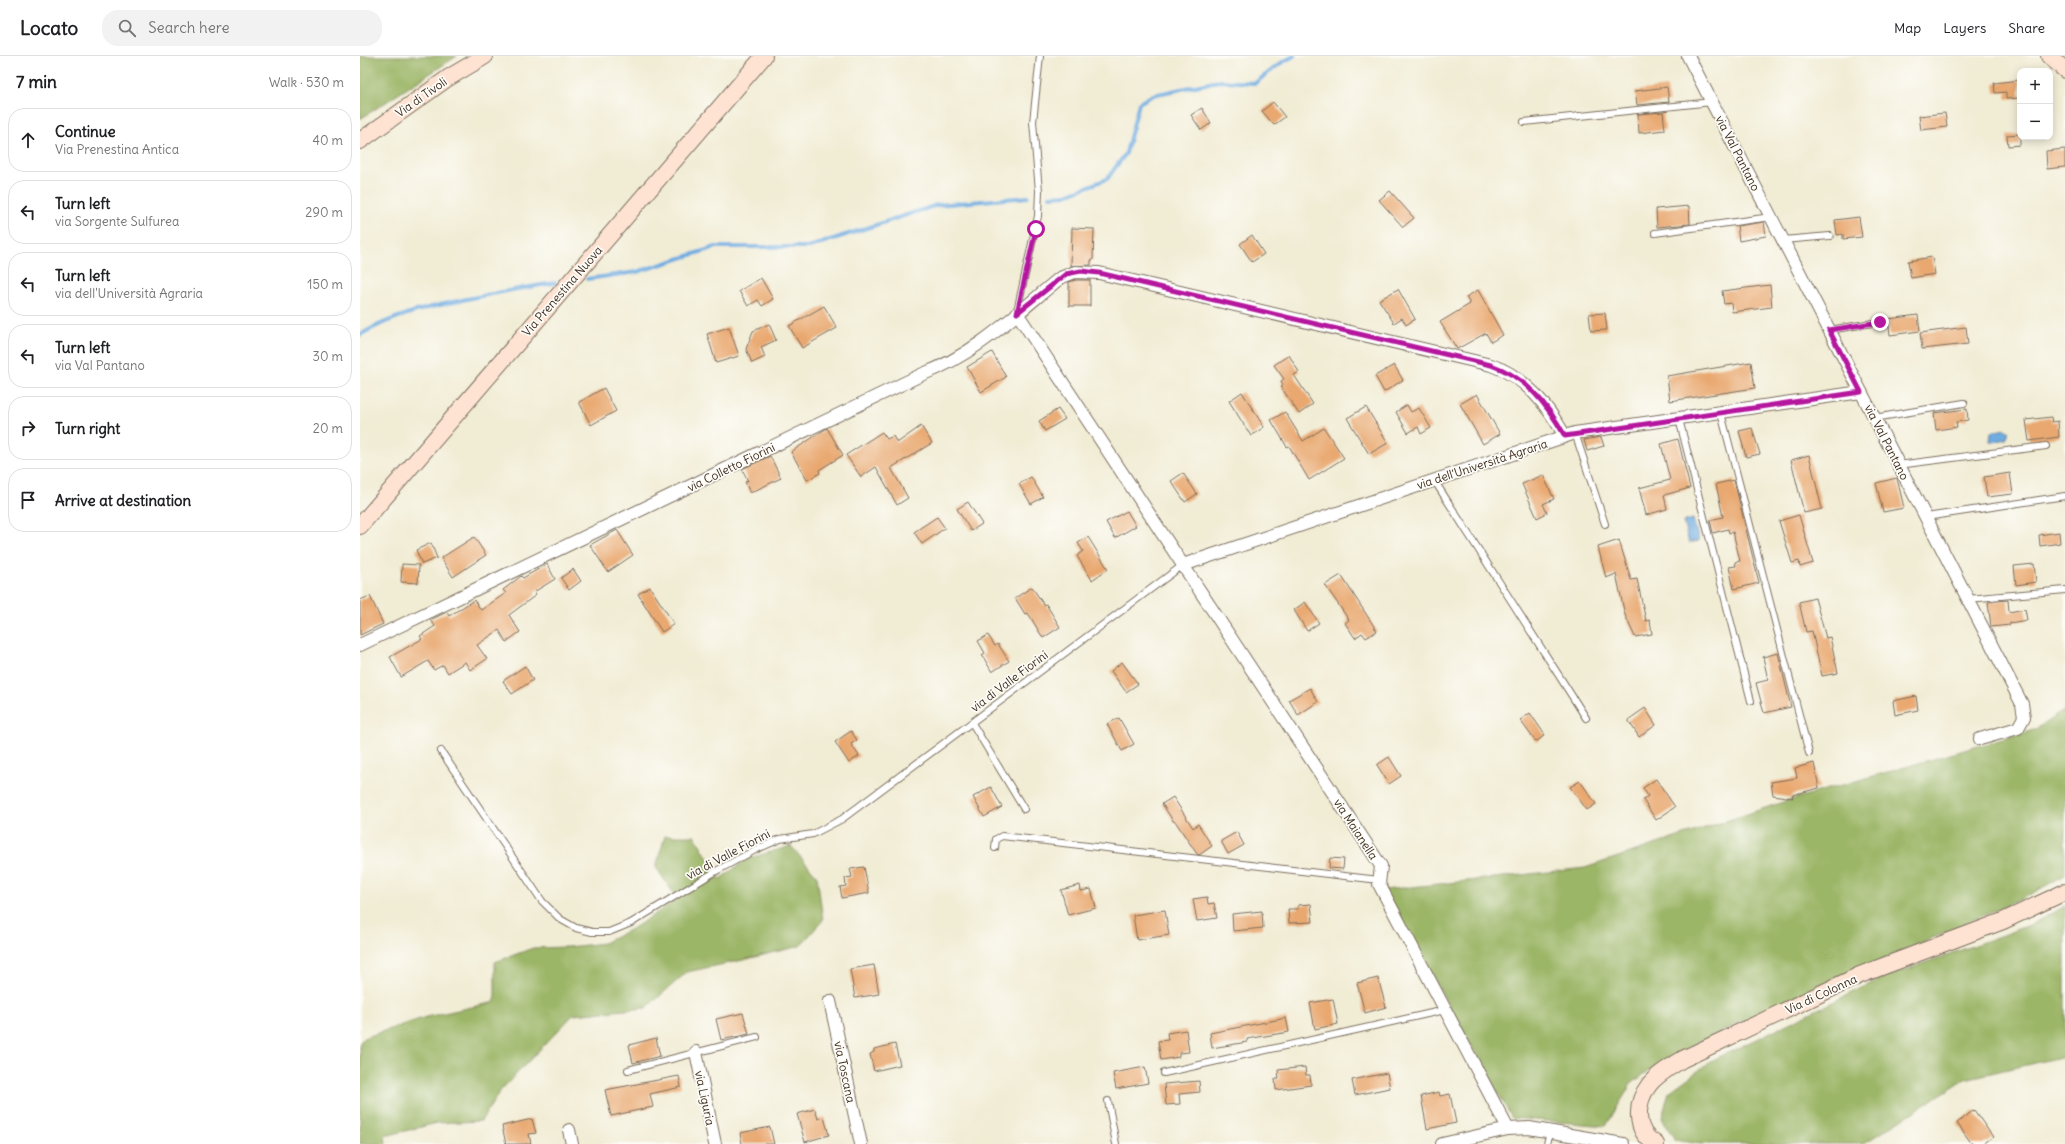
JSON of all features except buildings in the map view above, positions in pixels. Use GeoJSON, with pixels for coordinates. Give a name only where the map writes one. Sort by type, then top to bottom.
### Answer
{"type":"FeatureCollection","features":[{"type":"Feature","properties":{"kind":"main road","name":"Via di Tivoli"},"geometry":{"type":"LineString","coordinates":[[360,141],[444,81],[485,56]]}},
{"type":"Feature","properties":{"kind":"main road","name":"Via Prenestina Nuova"},"geometry":{"type":"LineString","coordinates":[[360,526],[764,56]]}},
{"type":"Feature","properties":{"kind":"main road"},"geometry":{"type":"LineString","coordinates":[[2048,56],[2065,70]]}},
{"type":"Feature","properties":{"kind":"main road","name":"Via di Colonna"},"geometry":{"type":"LineString","coordinates":[[1656,1144],[1645,1134],[1637,1116],[1642,1096],[1649,1084],[1667,1069],[1690,1056],[1860,976],[2003,921],[2065,892]]}},
{"type":"Feature","properties":{"kind":"street","name":"via Val Pantano"},"geometry":{"type":"LineString","coordinates":[[1688,56],[2022,704],[2024,713],[2021,725],[2016,730],[1980,739]]}},
{"type":"Feature","properties":{"kind":"street","name":"via Colletto Fiorini"},"geometry":{"type":"LineString","coordinates":[[360,645],[923,374],[945,366],[964,355],[1066,274],[1081,271],[1099,273],[1503,369],[1524,382],[1570,435]]}},
{"type":"Feature","properties":{"kind":"street","name":"via Maianella"},"geometry":{"type":"LineString","coordinates":[[1017,313],[1381,866],[1381,875],[1378,880],[1379,884],[1508,1129]]}},
{"type":"Feature","properties":{"kind":"street","name":"via dell'Università Agraria"},"geometry":{"type":"LineString","coordinates":[[1183,565],[1570,435],[1861,392]]}},
{"type":"Feature","properties":{"kind":"street","name":"via Toscana"},"geometry":{"type":"LineString","coordinates":[[830,1001],[861,1144]]}},
{"type":"Feature","properties":{"kind":"street","name":"via Liguria"},"geometry":{"type":"LineString","coordinates":[[696,1052],[715,1144]]}},
{"type":"Feature","properties":{"kind":"street"},"geometry":{"type":"LineString","coordinates":[[1442,1144],[1478,1140],[1508,1129],[1529,1128],[1623,1144]]}},
{"type":"Feature","properties":{"kind":"street"},"geometry":{"type":"LineString","coordinates":[[570,1130],[572,1144]]}},
{"type":"Feature","properties":{"kind":"lane"},"geometry":{"type":"LineString","coordinates":[[1017,313],[1039,210],[1039,191],[1033,122],[1040,56]]}},
{"type":"Feature","properties":{"kind":"lane"},"geometry":{"type":"LineString","coordinates":[[1524,122],[1712,102]]}},
{"type":"Feature","properties":{"kind":"lane"},"geometry":{"type":"LineString","coordinates":[[1655,233],[1771,217]]}},
{"type":"Feature","properties":{"kind":"lane"},"geometry":{"type":"LineString","coordinates":[[1783,240],[1830,236]]}},
{"type":"Feature","properties":{"kind":"lane"},"geometry":{"type":"LineString","coordinates":[[1829,330],[1880,322]]}},
{"type":"Feature","properties":{"kind":"lane"},"geometry":{"type":"LineString","coordinates":[[1874,418],[1964,403]]}},
{"type":"Feature","properties":{"kind":"lane"},"geometry":{"type":"LineString","coordinates":[[1721,413],[1809,753]]}},
{"type":"Feature","properties":{"kind":"lane"},"geometry":{"type":"LineString","coordinates":[[1679,419],[1751,701]]}},
{"type":"Feature","properties":{"kind":"lane"},"geometry":{"type":"LineString","coordinates":[[1570,435],[1606,524]]}},
{"type":"Feature","properties":{"kind":"lane"},"geometry":{"type":"LineString","coordinates":[[1898,465],[2046,446]]}},
{"type":"Feature","properties":{"kind":"lane"},"geometry":{"type":"LineString","coordinates":[[1434,480],[1586,718]]}},
{"type":"Feature","properties":{"kind":"lane"},"geometry":{"type":"LineString","coordinates":[[1926,517],[2065,496]]}},
{"type":"Feature","properties":{"kind":"lane","name":"via di Valle Fiorini"},"geometry":{"type":"LineString","coordinates":[[441,751],[547,907],[560,919],[576,928],[592,932],[619,929],[718,870],[772,842],[813,834],[833,825],[1183,565]]}},
{"type":"Feature","properties":{"kind":"lane"},"geometry":{"type":"LineString","coordinates":[[1968,599],[2065,590]]}},
{"type":"Feature","properties":{"kind":"lane"},"geometry":{"type":"LineString","coordinates":[[972,723],[1024,809]]}},
{"type":"Feature","properties":{"kind":"lane"},"geometry":{"type":"LineString","coordinates":[[995,848],[996,839],[1002,836],[1378,880]]}},
{"type":"Feature","properties":{"kind":"lane"},"geometry":{"type":"LineString","coordinates":[[1164,1073],[1445,1010]]}},
{"type":"Feature","properties":{"kind":"lane"},"geometry":{"type":"LineString","coordinates":[[628,1070],[757,1037]]}},
{"type":"Feature","properties":{"kind":"lane"},"geometry":{"type":"LineString","coordinates":[[1108,1101],[1116,1144]]}},
{"type":"Feature","properties":{"kind":"lane"},"geometry":{"type":"LineString","coordinates":[[1547,1144],[1550,1131]]}},
{"type":"Feature","properties":{"kind":"green space"},"geometry":{"type":"Polygon","coordinates":[[[360,56],[457,56],[360,119],[360,56]]]}},
{"type":"Feature","properties":{"kind":"green space"},"geometry":{"type":"Polygon","coordinates":[[[2065,710],[2065,875],[2022,899],[1755,1015],[1660,1062],[1631,1084],[1606,1126],[1512,1118],[1384,890],[1585,868],[1783,802],[2034,730],[2065,710]]]}},
{"type":"Feature","properties":{"kind":"green space"},"geometry":{"type":"Polygon","coordinates":[[[665,836],[695,836],[720,879],[747,859],[791,846],[817,876],[823,920],[800,946],[687,972],[646,1008],[573,1015],[501,1090],[481,1121],[437,1123],[385,1136],[386,1144],[360,1144],[360,1042],[366,1037],[426,1017],[495,1002],[495,962],[533,948],[568,947],[604,943],[637,926],[677,899],[656,867],[665,836]]]}},
{"type":"Feature","properties":{"kind":"green space"},"geometry":{"type":"Polygon","coordinates":[[[2065,906],[2065,1056],[1965,1079],[1863,1144],[1700,1144],[1675,1140],[1662,1118],[1669,1092],[1713,1060],[1878,980],[2030,925],[2065,906]]]}},
{"type":"Feature","properties":{"kind":"water"},"geometry":{"type":"Polygon","coordinates":[[[2005,429],[2009,432],[2006,439],[1994,442],[1990,441],[1991,432],[2005,429]]]}},
{"type":"Feature","properties":{"kind":"water"},"geometry":{"type":"Polygon","coordinates":[[[1693,519],[1699,541],[1689,543],[1683,522],[1693,519]]]}},
{"type":"Feature","properties":{"kind":"waterway"},"geometry":{"type":"LineString","coordinates":[[1050,196],[1066,195],[1107,179],[1126,153],[1139,103],[1153,95],[1219,81],[1255,83],[1281,63],[1294,56]]}},
{"type":"Feature","properties":{"kind":"waterway"},"geometry":{"type":"LineString","coordinates":[[587,279],[637,272],[716,247],[809,247],[937,205],[1028,197]]}},
{"type":"Feature","properties":{"kind":"waterway"},"geometry":{"type":"LineString","coordinates":[[360,335],[385,322],[412,312],[500,292],[555,283]]}},
{"type":"Feature","properties":{"kind":"route"},"geometry":{"type":"LineString","coordinates":[[1036,229],[1017,313],[1066,274],[1081,271],[1099,273],[1503,369],[1524,382],[1537,396],[1546,406],[1565,436],[1861,392],[1829,330],[1880,322]]}}]}
